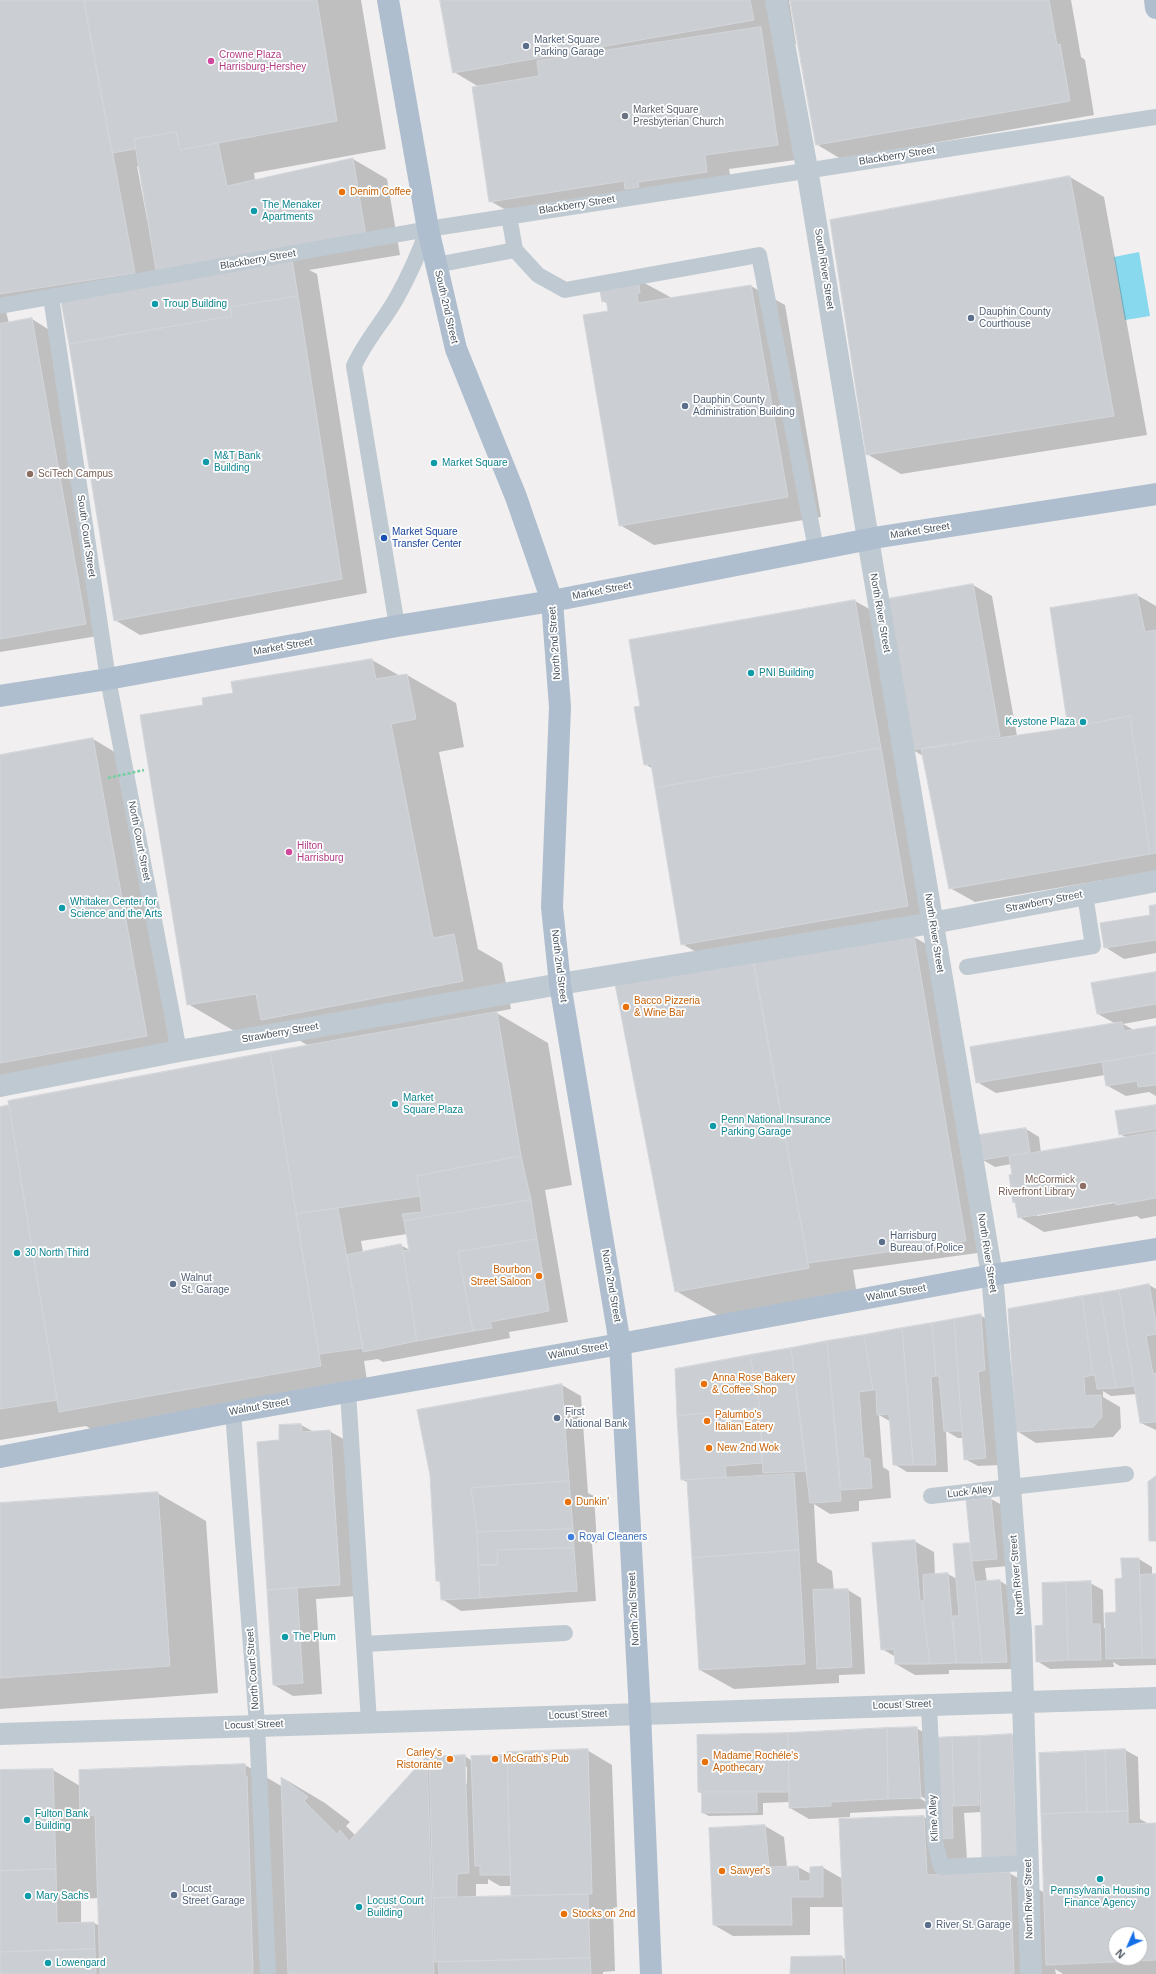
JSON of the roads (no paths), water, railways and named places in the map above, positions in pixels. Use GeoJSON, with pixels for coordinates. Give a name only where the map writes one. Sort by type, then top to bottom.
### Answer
{"type":"FeatureCollection","features":[{"type":"Feature","properties":{"kind":"main road","name":"South 2nd Street"},"geometry":{"type":"LineString","coordinates":[[388,0],[428,229],[456,349],[516,497],[552,601]]}},
{"type":"Feature","properties":{"kind":"main road"},"geometry":{"type":"LineString","coordinates":[[1155,0],[1156,8]]}},
{"type":"Feature","properties":{"kind":"main road","name":"Market Street"},"geometry":{"type":"LineString","coordinates":[[0,696],[108,679],[397,626],[552,601],[868,539],[1156,494]]}},
{"type":"Feature","properties":{"kind":"main road","name":"North 2nd Street"},"geometry":{"type":"LineString","coordinates":[[552,601],[560,708],[552,907],[560,984],[620,1344],[640,1713],[651,1974]]}},
{"type":"Feature","properties":{"kind":"main road","name":"Walnut Street"},"geometry":{"type":"LineString","coordinates":[[0,1457],[233,1412],[620,1344],[992,1275],[1156,1248]]}},
{"type":"Feature","properties":{"kind":"street","name":"South River Street"},"geometry":{"type":"LineString","coordinates":[[776,0],[807,169],[868,539]]}},
{"type":"Feature","properties":{"kind":"street","name":"North River Street"},"geometry":{"type":"LineString","coordinates":[[868,539],[992,1275],[1021,1631],[1031,1974]]}},
{"type":"Feature","properties":{"kind":"street","name":"Strawberry Street"},"geometry":{"type":"LineString","coordinates":[[0,1086],[179,1051],[560,984],[932,923],[1156,881]]}},
{"type":"Feature","properties":{"kind":"street","name":"Locust Street"},"geometry":{"type":"LineString","coordinates":[[0,1734],[1156,1698]]}},
{"type":"Feature","properties":{"kind":"lane","name":"Blackberry Street"},"geometry":{"type":"LineString","coordinates":[[0,306],[428,229],[807,169],[1156,117]]}},
{"type":"Feature","properties":{"kind":"lane"},"geometry":{"type":"LineString","coordinates":[[510,216],[516,250],[538,275],[565,290],[759,255],[816,549]]}},
{"type":"Feature","properties":{"kind":"lane"},"geometry":{"type":"LineString","coordinates":[[397,626],[354,366],[361,350],[396,300],[428,229]]}},
{"type":"Feature","properties":{"kind":"lane"},"geometry":{"type":"LineString","coordinates":[[436,265],[516,250]]}},
{"type":"Feature","properties":{"kind":"lane","name":"South Court Street"},"geometry":{"type":"LineString","coordinates":[[51,297],[108,679]]}},
{"type":"Feature","properties":{"kind":"lane","name":"North Court Street"},"geometry":{"type":"LineString","coordinates":[[108,679],[179,1051]]}},
{"type":"Feature","properties":{"kind":"lane"},"geometry":{"type":"LineString","coordinates":[[967,967],[1093,946],[1085,895]]}},
{"type":"Feature","properties":{"kind":"lane"},"geometry":{"type":"LineString","coordinates":[[348,1392],[369,1722]]}},
{"type":"Feature","properties":{"kind":"lane","name":"North Court Street"},"geometry":{"type":"LineString","coordinates":[[233,1412],[257,1725],[268,1974]]}},
{"type":"Feature","properties":{"kind":"lane","name":"Luck Alley"},"geometry":{"type":"LineString","coordinates":[[931,1496],[1126,1474]]}},
{"type":"Feature","properties":{"kind":"lane"},"geometry":{"type":"LineString","coordinates":[[365,1644],[565,1633]]}},
{"type":"Feature","properties":{"kind":"lane","name":"Kline Alley"},"geometry":{"type":"LineString","coordinates":[[929,1704],[935,1841],[942,1867],[1028,1863]]}},
{"type":"Feature","properties":{"kind":"water"},"geometry":{"type":"Polygon","coordinates":[[[1139,252],[1150,316],[1125,320],[1114,257],[1139,252]]]}},
{"type":"Feature","properties":{"kind":"place","name":"Market Square Parking Garage"},"geometry":{"type":"Point","coordinates":[526,46]}},
{"type":"Feature","properties":{"kind":"place","name":"Crowne Plaza Harrisburg-Hershey"},"geometry":{"type":"Point","coordinates":[211,61]}},
{"type":"Feature","properties":{"kind":"place","name":"Market Square Presbyterian Church"},"geometry":{"type":"Point","coordinates":[625,116]}},
{"type":"Feature","properties":{"kind":"place","name":"Denim Coffee"},"geometry":{"type":"Point","coordinates":[342,192]}},
{"type":"Feature","properties":{"kind":"place","name":"The Menaker Apartments"},"geometry":{"type":"Point","coordinates":[254,211]}},
{"type":"Feature","properties":{"kind":"place","name":"Troup Building"},"geometry":{"type":"Point","coordinates":[155,304]}},
{"type":"Feature","properties":{"kind":"place","name":"Dauphin County Courthouse"},"geometry":{"type":"Point","coordinates":[971,318]}},
{"type":"Feature","properties":{"kind":"place","name":"Dauphin County Administration Building"},"geometry":{"type":"Point","coordinates":[685,406]}},
{"type":"Feature","properties":{"kind":"place","name":"M&T Bank Building"},"geometry":{"type":"Point","coordinates":[206,462]}},
{"type":"Feature","properties":{"kind":"place","name":"Market Square"},"geometry":{"type":"Point","coordinates":[434,463]}},
{"type":"Feature","properties":{"kind":"place","name":"SciTech Campus"},"geometry":{"type":"Point","coordinates":[30,474]}},
{"type":"Feature","properties":{"kind":"place","name":"Market Square Transfer Center"},"geometry":{"type":"Point","coordinates":[384,538]}},
{"type":"Feature","properties":{"kind":"place","name":"PNI Building"},"geometry":{"type":"Point","coordinates":[751,673]}},
{"type":"Feature","properties":{"kind":"place","name":"Keystone Plaza"},"geometry":{"type":"Point","coordinates":[1083,722]}},
{"type":"Feature","properties":{"kind":"place","name":"Hilton Harrisburg"},"geometry":{"type":"Point","coordinates":[289,852]}},
{"type":"Feature","properties":{"kind":"place","name":"Whitaker Center for Science and the Arts"},"geometry":{"type":"Point","coordinates":[62,908]}},
{"type":"Feature","properties":{"kind":"place","name":"Bacco Pizzeria & Wine Bar"},"geometry":{"type":"Point","coordinates":[626,1007]}},
{"type":"Feature","properties":{"kind":"place","name":"Market Square Plaza"},"geometry":{"type":"Point","coordinates":[395,1104]}},
{"type":"Feature","properties":{"kind":"place","name":"Penn National Insurance Parking Garage"},"geometry":{"type":"Point","coordinates":[713,1126]}},
{"type":"Feature","properties":{"kind":"place","name":"McCormick Riverfront Library"},"geometry":{"type":"Point","coordinates":[1083,1186]}},
{"type":"Feature","properties":{"kind":"place","name":"Harrisburg Bureau of Police"},"geometry":{"type":"Point","coordinates":[882,1242]}},
{"type":"Feature","properties":{"kind":"place","name":"30 North Third"},"geometry":{"type":"Point","coordinates":[17,1253]}},
{"type":"Feature","properties":{"kind":"place","name":"Bourbon Street Saloon"},"geometry":{"type":"Point","coordinates":[539,1276]}},
{"type":"Feature","properties":{"kind":"place","name":"Walnut St. Garage"},"geometry":{"type":"Point","coordinates":[173,1284]}},
{"type":"Feature","properties":{"kind":"place","name":"Anna Rose Bakery & Coffee Shop"},"geometry":{"type":"Point","coordinates":[704,1384]}},
{"type":"Feature","properties":{"kind":"place","name":"First National Bank"},"geometry":{"type":"Point","coordinates":[557,1418]}},
{"type":"Feature","properties":{"kind":"place","name":"Palumbo's Italian Eatery"},"geometry":{"type":"Point","coordinates":[707,1421]}},
{"type":"Feature","properties":{"kind":"place","name":"New 2nd Wok"},"geometry":{"type":"Point","coordinates":[709,1448]}},
{"type":"Feature","properties":{"kind":"place","name":"Dunkin'"},"geometry":{"type":"Point","coordinates":[568,1502]}},
{"type":"Feature","properties":{"kind":"place","name":"Royal Cleaners"},"geometry":{"type":"Point","coordinates":[571,1537]}},
{"type":"Feature","properties":{"kind":"place","name":"The Plum"},"geometry":{"type":"Point","coordinates":[285,1637]}},
{"type":"Feature","properties":{"kind":"place","name":"Carley's Ristorante"},"geometry":{"type":"Point","coordinates":[450,1759]}},
{"type":"Feature","properties":{"kind":"place","name":"McGrath's Pub"},"geometry":{"type":"Point","coordinates":[495,1759]}},
{"type":"Feature","properties":{"kind":"place","name":"Madame Rochéle's Apothecary"},"geometry":{"type":"Point","coordinates":[705,1762]}},
{"type":"Feature","properties":{"kind":"place","name":"Fulton Bank Building"},"geometry":{"type":"Point","coordinates":[27,1820]}},
{"type":"Feature","properties":{"kind":"place","name":"Sawyer's"},"geometry":{"type":"Point","coordinates":[722,1871]}},
{"type":"Feature","properties":{"kind":"place","name":"Pennsylvania Housing Finance Agency"},"geometry":{"type":"Point","coordinates":[1100,1879]}},
{"type":"Feature","properties":{"kind":"place","name":"Locust Street Garage"},"geometry":{"type":"Point","coordinates":[174,1895]}},
{"type":"Feature","properties":{"kind":"place","name":"Mary Sachs"},"geometry":{"type":"Point","coordinates":[28,1896]}},
{"type":"Feature","properties":{"kind":"place","name":"Locust Court Building"},"geometry":{"type":"Point","coordinates":[359,1907]}},
{"type":"Feature","properties":{"kind":"place","name":"Stocks on 2nd"},"geometry":{"type":"Point","coordinates":[564,1914]}},
{"type":"Feature","properties":{"kind":"place","name":"River St. Garage"},"geometry":{"type":"Point","coordinates":[928,1925]}},
{"type":"Feature","properties":{"kind":"place","name":"Lowengard"},"geometry":{"type":"Point","coordinates":[48,1963]}}]}
